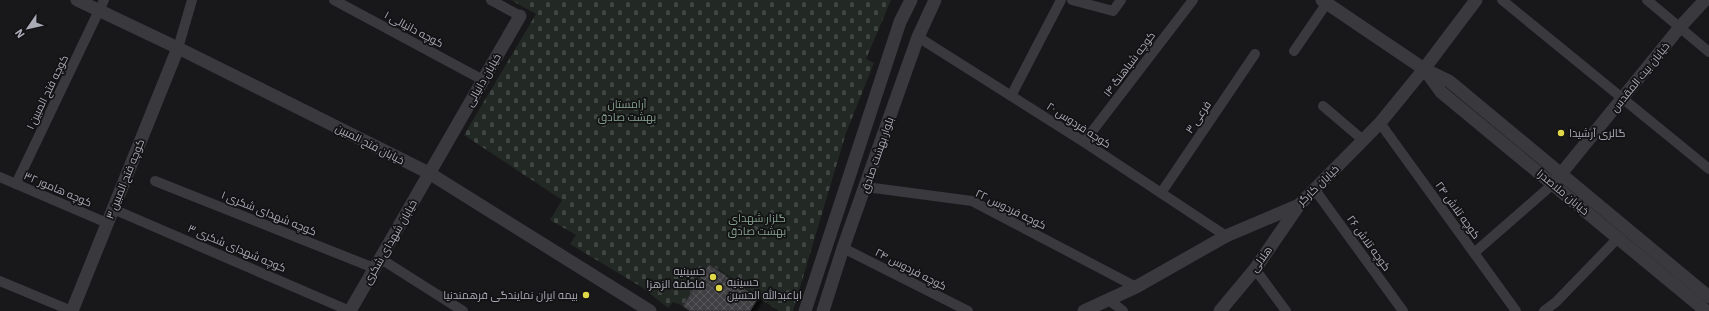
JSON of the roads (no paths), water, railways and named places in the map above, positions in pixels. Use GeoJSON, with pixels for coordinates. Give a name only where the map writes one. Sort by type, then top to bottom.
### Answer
{"type":"FeatureCollection","features":[{"type":"Feature","properties":{"kind":"street","name":"خیابان فتح المبین"},"geometry":{"type":"LineString","coordinates":[[77,0],[102,5],[178,48],[429,174],[650,311]]}},
{"type":"Feature","properties":{"kind":"street"},"geometry":{"type":"LineString","coordinates":[[178,48],[192,0]]}},
{"type":"Feature","properties":{"kind":"street","name":"کوچه دانیالی ۱"},"geometry":{"type":"LineString","coordinates":[[334,0],[483,80]]}},
{"type":"Feature","properties":{"kind":"street","name":"خیابان دانیالی"},"geometry":{"type":"LineString","coordinates":[[429,174],[520,16],[491,0]]}},
{"type":"Feature","properties":{"kind":"street","name":"بلوار بهشت صادق"},"geometry":{"type":"LineString","coordinates":[[805,311],[900,22],[911,0]]}},
{"type":"Feature","properties":{"kind":"street","name":"بلوار بهشت صادق"},"geometry":{"type":"LineString","coordinates":[[823,311],[843,248],[918,37],[935,0]]}},
{"type":"Feature","properties":{"kind":"street"},"geometry":{"type":"LineString","coordinates":[[1011,96],[1061,0]]}},
{"type":"Feature","properties":{"kind":"street"},"geometry":{"type":"LineString","coordinates":[[1072,0],[1113,11],[1120,0]]}},
{"type":"Feature","properties":{"kind":"street","name":"کوچه شباهنگ ۱۴"},"geometry":{"type":"LineString","coordinates":[[1084,142],[1193,0]]}},
{"type":"Feature","properties":{"kind":"street","name":"خیابان کارگر"},"geometry":{"type":"LineString","coordinates":[[1084,311],[1136,287],[1226,236],[1299,205],[1380,123],[1424,69],[1476,0]]}},
{"type":"Feature","properties":{"kind":"street"},"geometry":{"type":"LineString","coordinates":[[1502,0],[1709,169]]}},
{"type":"Feature","properties":{"kind":"street"},"geometry":{"type":"LineString","coordinates":[[1647,0],[1709,52]]}},
{"type":"Feature","properties":{"kind":"street","name":"خیابان بیت المقدس"},"geometry":{"type":"LineString","coordinates":[[1557,179],[1680,27],[1705,0]]}},
{"type":"Feature","properties":{"kind":"street"},"geometry":{"type":"LineString","coordinates":[[1294,50],[1326,1]]}},
{"type":"Feature","properties":{"kind":"street","name":"خیابان ملاصدرا"},"geometry":{"type":"LineString","coordinates":[[1326,1],[1424,69],[1440,92],[1557,179],[1709,297]]}},
{"type":"Feature","properties":{"kind":"street","name":"کوچه فتح المبین ۱"},"geometry":{"type":"LineString","coordinates":[[16,184],[102,5]]}},
{"type":"Feature","properties":{"kind":"street","name":"کوچه فردوس ۲۰"},"geometry":{"type":"LineString","coordinates":[[918,37],[1084,142],[1226,236]]}},
{"type":"Feature","properties":{"kind":"street","name":"کوچه فتح المبین ۳"},"geometry":{"type":"LineString","coordinates":[[72,311],[178,48]]}},
{"type":"Feature","properties":{"kind":"street","name":"فرعی ۳"},"geometry":{"type":"LineString","coordinates":[[1162,193],[1255,54]]}},
{"type":"Feature","properties":{"kind":"street"},"geometry":{"type":"LineString","coordinates":[[1323,106],[1364,140]]}},
{"type":"Feature","properties":{"kind":"street","name":"کوچه تلاش ۲۴"},"geometry":{"type":"LineString","coordinates":[[1380,123],[1516,311]]}},
{"type":"Feature","properties":{"kind":"street","name":"خیابان شهدای شکری"},"geometry":{"type":"LineString","coordinates":[[350,311],[429,174]]}},
{"type":"Feature","properties":{"kind":"street","name":"کوچه هامور ۳۲"},"geometry":{"type":"LineString","coordinates":[[0,177],[107,223]]}},
{"type":"Feature","properties":{"kind":"street"},"geometry":{"type":"LineString","coordinates":[[1474,253],[1557,179]]}},
{"type":"Feature","properties":{"kind":"street","name":"خیابان ملاصدرا"},"geometry":{"type":"LineString","coordinates":[[1557,179],[1618,238],[1706,311]]}},
{"type":"Feature","properties":{"kind":"street","name":"کوچه شهدای شکری ۱"},"geometry":{"type":"LineString","coordinates":[[155,181],[378,264],[463,311]]}},
{"type":"Feature","properties":{"kind":"street","name":"کوچه فردوس ۲۲"},"geometry":{"type":"LineString","coordinates":[[866,186],[972,201],[1136,287]]}},
{"type":"Feature","properties":{"kind":"street","name":"کوچه تلاش ۲۶"},"geometry":{"type":"LineString","coordinates":[[1315,190],[1403,311]]}},
{"type":"Feature","properties":{"kind":"street","name":"هلالی"},"geometry":{"type":"LineString","coordinates":[[1220,311],[1256,269],[1299,205]]}},
{"type":"Feature","properties":{"kind":"street","name":"کوچه شهدای شکری ۳"},"geometry":{"type":"LineString","coordinates":[[113,209],[350,311]]}},
{"type":"Feature","properties":{"kind":"street"},"geometry":{"type":"LineString","coordinates":[[1544,311],[1556,302],[1618,238]]}},
{"type":"Feature","properties":{"kind":"street","name":"کوچه فردوس ۲۴"},"geometry":{"type":"LineString","coordinates":[[843,248],[968,311]]}},
{"type":"Feature","properties":{"kind":"street"},"geometry":{"type":"LineString","coordinates":[[1256,269],[1286,311]]}},
{"type":"Feature","properties":{"kind":"street"},"geometry":{"type":"LineString","coordinates":[[0,281],[72,311]]}},
{"type":"Feature","properties":{"kind":"street"},"geometry":{"type":"LineString","coordinates":[[1109,300],[1123,311]]}},
{"type":"Feature","properties":{"kind":"place","name":"گالری آرشیدا"},"geometry":{"type":"Point","coordinates":[1561,133]}},
{"type":"Feature","properties":{"kind":"place","name":"حسینیه فاطمة الزهزا"},"geometry":{"type":"Point","coordinates":[713,277]}},
{"type":"Feature","properties":{"kind":"place","name":"حسینیه اباعبدالله الحسین"},"geometry":{"type":"Point","coordinates":[719,288]}},
{"type":"Feature","properties":{"kind":"place","name":"بیمه ایران نمایندگی فرهمندنیا"},"geometry":{"type":"Point","coordinates":[586,295]}},
{"type":"Feature","properties":{"kind":"park label","name":"آرامستان بهشت صادق"},"geometry":{"type":"Point","coordinates":[627,110]}},
{"type":"Feature","properties":{"kind":"park label","name":"گلزار شهدای بهشت صادق"},"geometry":{"type":"Point","coordinates":[757,224]}}]}
